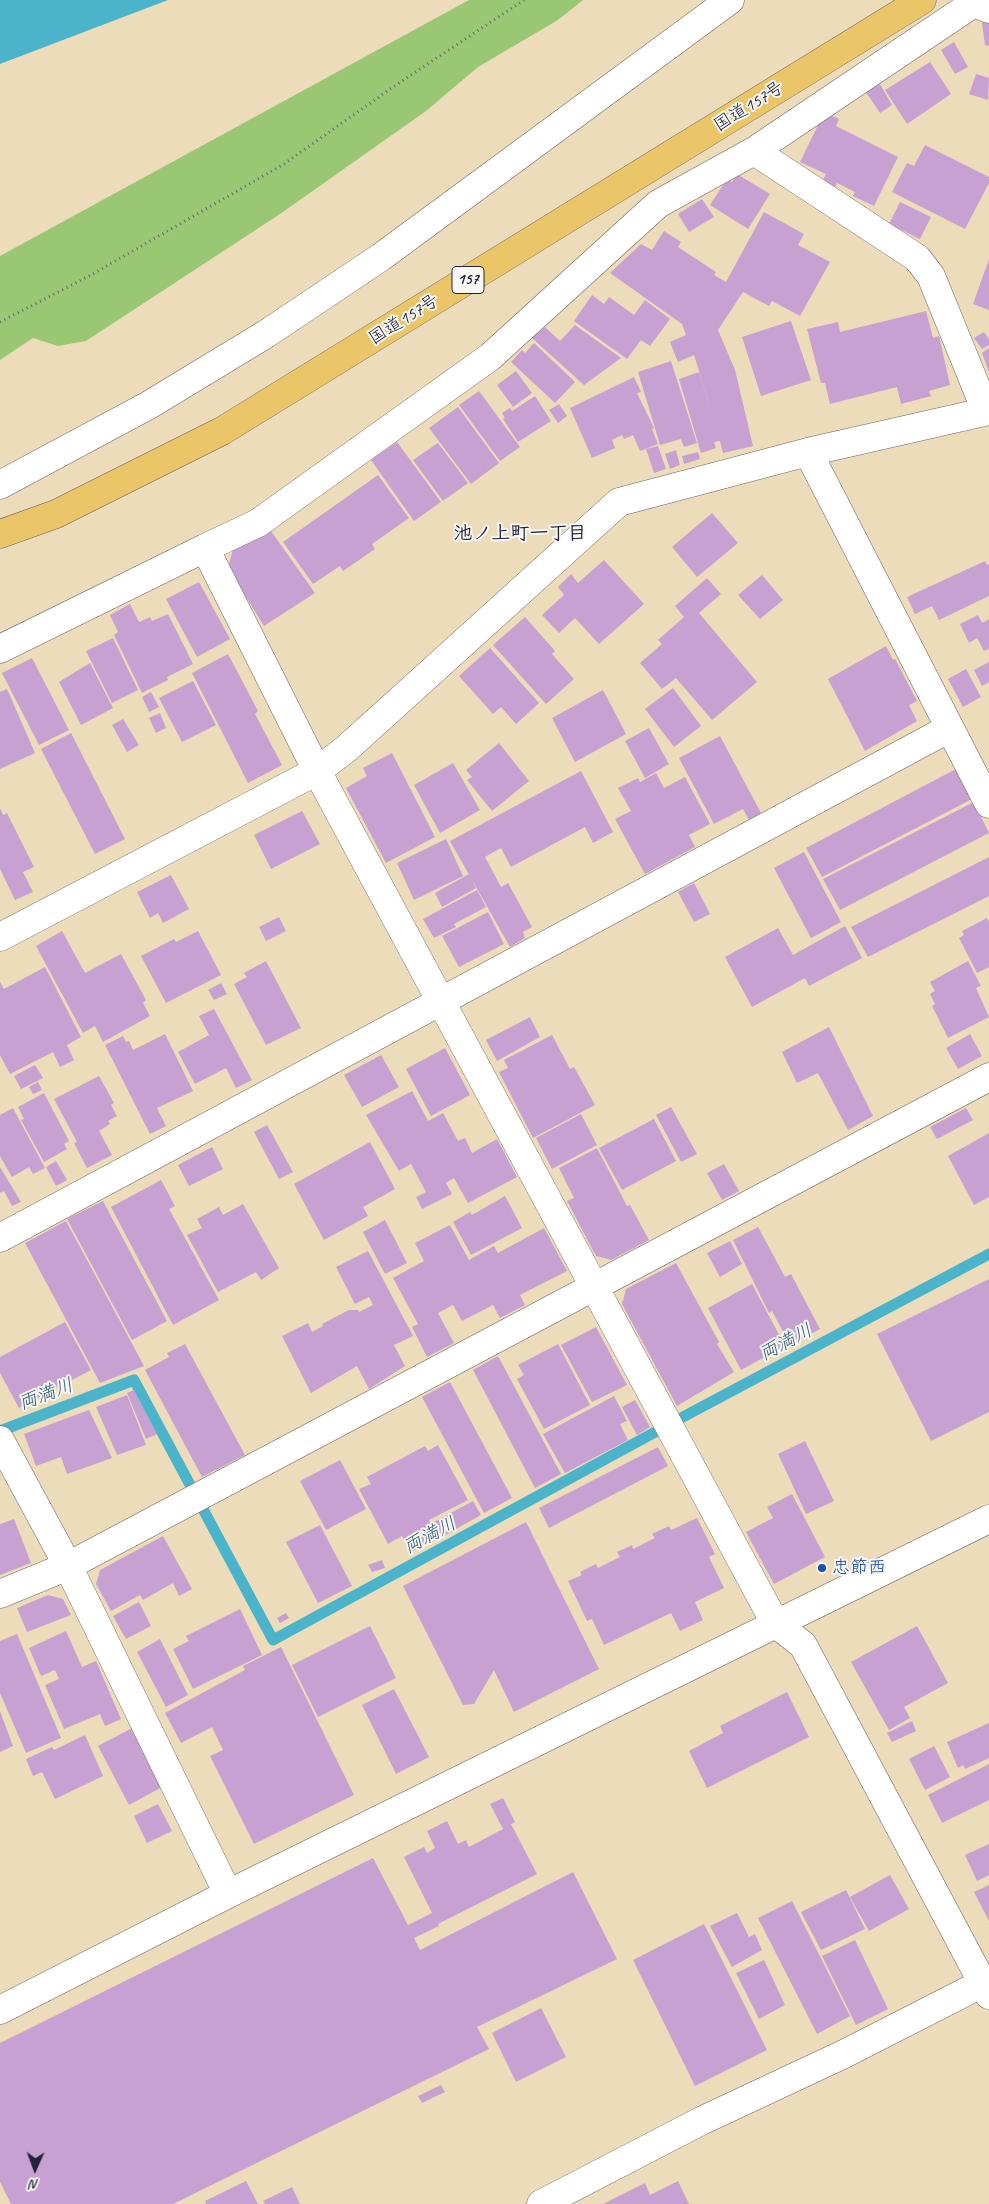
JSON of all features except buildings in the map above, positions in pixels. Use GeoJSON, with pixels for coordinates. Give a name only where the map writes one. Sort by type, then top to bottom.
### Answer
{"type":"FeatureCollection","features":[{"type":"Feature","properties":{"kind":"highway","name":"国道157号"},"geometry":{"type":"LineString","coordinates":[[0,534],[56,514],[222,431],[922,0]]}},
{"type":"Feature","properties":{"kind":"street"},"geometry":{"type":"LineString","coordinates":[[0,485],[149,405],[282,323],[381,257],[730,0]]}},
{"type":"Feature","properties":{"kind":"street"},"geometry":{"type":"LineString","coordinates":[[0,649],[258,523],[490,357],[658,204],[754,151],[974,3],[989,8]]}},
{"type":"Feature","properties":{"kind":"street"},"geometry":{"type":"LineString","coordinates":[[0,937],[317,771],[346,749],[619,502],[808,452],[987,411],[931,276],[917,258],[754,151]]}},
{"type":"Feature","properties":{"kind":"street"},"geometry":{"type":"LineString","coordinates":[[808,452],[989,804]]}},
{"type":"Feature","properties":{"kind":"street"},"geometry":{"type":"LineString","coordinates":[[205,548],[317,771],[775,1623],[803,1645],[987,1986],[701,2121],[541,2204]]}},
{"type":"Feature","properties":{"kind":"street"},"geometry":{"type":"LineString","coordinates":[[0,1238],[950,728]]}},
{"type":"Feature","properties":{"kind":"street"},"geometry":{"type":"LineString","coordinates":[[0,1594],[68,1566],[596,1288],[989,1077]]}},
{"type":"Feature","properties":{"kind":"street"},"geometry":{"type":"LineString","coordinates":[[0,1440],[68,1566],[228,1894]]}},
{"type":"Feature","properties":{"kind":"street"},"geometry":{"type":"LineString","coordinates":[[0,2010],[228,1894],[989,1519]]}},
{"type":"Feature","properties":{"kind":"path"},"geometry":{"type":"LineString","coordinates":[[0,322],[92,275],[284,164],[393,87],[524,0]]}},
{"type":"Feature","properties":{"kind":"green space"},"geometry":{"type":"Polygon","coordinates":[[[469,0],[583,0],[558,20],[478,67],[426,111],[280,214],[86,341],[58,346],[33,338],[0,360],[0,256],[469,0]]]}},
{"type":"Feature","properties":{"kind":"water"},"geometry":{"type":"Polygon","coordinates":[[[0,0],[168,0],[0,64],[0,0]]]}},
{"type":"Feature","properties":{"kind":"waterway","name":"両満川"},"geometry":{"type":"LineString","coordinates":[[0,1431],[134,1380],[273,1640],[681,1418],[989,1254]]}},
{"type":"Feature","properties":{"kind":"place","name":"忠節西"},"geometry":{"type":"Point","coordinates":[822,1568]}},
{"type":"Feature","properties":{"kind":"district","name":"池ノ上町一丁目"},"geometry":{"type":"Point","coordinates":[520,534]}}]}
